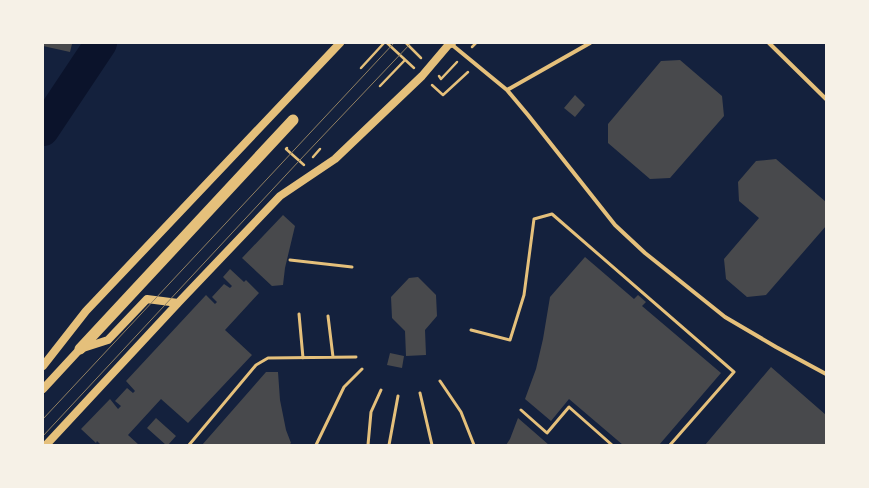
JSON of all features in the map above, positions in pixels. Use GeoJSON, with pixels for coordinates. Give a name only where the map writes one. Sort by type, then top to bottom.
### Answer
{"type":"FeatureCollection","features":[{"type":"Feature","properties":{"kind":"highway"},"geometry":{"type":"LineString","coordinates":[[80,349],[292,120]]}},
{"type":"Feature","properties":{"kind":"main road"},"geometry":{"type":"LineString","coordinates":[[43,366],[86,311],[340,43]]}},
{"type":"Feature","properties":{"kind":"main road"},"geometry":{"type":"LineString","coordinates":[[46,445],[280,196],[334,159],[422,76],[450,43]]}},
{"type":"Feature","properties":{"kind":"main road"},"geometry":{"type":"LineString","coordinates":[[43,388],[80,349],[108,340],[147,299],[178,303]]}},
{"type":"Feature","properties":{"kind":"street"},"geometry":{"type":"LineString","coordinates":[[450,43],[476,66],[507,90],[615,225],[645,253],[725,317],[826,374]]}},
{"type":"Feature","properties":{"kind":"street"},"geometry":{"type":"LineString","coordinates":[[769,43],[826,99]]}},
{"type":"Feature","properties":{"kind":"street"},"geometry":{"type":"LineString","coordinates":[[507,90],[588,44]]}},
{"type":"Feature","properties":{"kind":"lane"},"geometry":{"type":"LineString","coordinates":[[471,330],[510,340],[524,295],[534,219],[552,214],[734,372],[670,445]]}},
{"type":"Feature","properties":{"kind":"lane"},"geometry":{"type":"LineString","coordinates":[[290,260],[352,267]]}},
{"type":"Feature","properties":{"kind":"lane"},"geometry":{"type":"LineString","coordinates":[[299,314],[303,358]]}},
{"type":"Feature","properties":{"kind":"lane"},"geometry":{"type":"LineString","coordinates":[[328,316],[333,357]]}},
{"type":"Feature","properties":{"kind":"lane"},"geometry":{"type":"LineString","coordinates":[[189,445],[256,365],[268,358],[356,357]]}},
{"type":"Feature","properties":{"kind":"lane"},"geometry":{"type":"LineString","coordinates":[[316,445],[344,387],[362,369]]}},
{"type":"Feature","properties":{"kind":"lane"},"geometry":{"type":"LineString","coordinates":[[440,381],[461,412],[474,445]]}},
{"type":"Feature","properties":{"kind":"lane"},"geometry":{"type":"LineString","coordinates":[[368,445],[371,412],[380,390]]}},
{"type":"Feature","properties":{"kind":"lane"},"geometry":{"type":"LineString","coordinates":[[420,393],[432,445]]}},
{"type":"Feature","properties":{"kind":"lane"},"geometry":{"type":"LineString","coordinates":[[389,445],[398,396]]}},
{"type":"Feature","properties":{"kind":"lane"},"geometry":{"type":"LineString","coordinates":[[521,410],[547,432],[569,407],[612,445]]}},
{"type":"Feature","properties":{"kind":"path"},"geometry":{"type":"LineString","coordinates":[[361,68],[385,43],[443,95],[476,66]]}},
{"type":"Feature","properties":{"kind":"path"},"geometry":{"type":"LineString","coordinates":[[380,86],[405,60]]}},
{"type":"Feature","properties":{"kind":"path"},"geometry":{"type":"LineString","coordinates":[[290,145],[286,149],[313,174]]}},
{"type":"Feature","properties":{"kind":"building"},"geometry":{"type":"Polygon","coordinates":[[[43,43],[72,44],[70,52],[43,46],[43,43]]]}},
{"type":"Feature","properties":{"kind":"building"},"geometry":{"type":"Polygon","coordinates":[[[680,60],[722,96],[724,116],[670,178],[650,179],[608,143],[608,124],[661,61],[680,60]]]}},
{"type":"Feature","properties":{"kind":"building"},"geometry":{"type":"Polygon","coordinates":[[[575,95],[585,105],[575,117],[564,108],[575,95]]]}},
{"type":"Feature","properties":{"kind":"building"},"geometry":{"type":"Polygon","coordinates":[[[776,159],[826,202],[826,226],[766,295],[747,297],[726,279],[724,259],[759,218],[739,201],[738,182],[756,161],[776,159]]]}},
{"type":"Feature","properties":{"kind":"building"},"geometry":{"type":"Polygon","coordinates":[[[283,215],[295,226],[285,268],[283,285],[272,286],[242,258],[283,215]]]}},
{"type":"Feature","properties":{"kind":"building"},"geometry":{"type":"Polygon","coordinates":[[[585,257],[634,299],[638,295],[646,302],[642,306],[721,373],[659,445],[623,445],[569,399],[551,421],[525,399],[536,369],[550,297],[585,257]]]}},
{"type":"Feature","properties":{"kind":"building"},"geometry":{"type":"Polygon","coordinates":[[[230,269],[244,282],[246,280],[259,293],[225,330],[252,355],[188,423],[161,399],[128,435],[139,445],[101,445],[97,441],[96,443],[81,429],[110,399],[118,409],[121,406],[115,401],[127,388],[133,393],[135,391],[126,381],[206,295],[215,304],[217,302],[212,297],[224,284],[230,288],[232,286],[223,277],[230,269]]]}},
{"type":"Feature","properties":{"kind":"building"},"geometry":{"type":"Polygon","coordinates":[[[418,277],[436,295],[437,316],[425,330],[426,355],[406,356],[405,331],[392,318],[391,297],[409,278],[418,277]]]}},
{"type":"Feature","properties":{"kind":"building"},"geometry":{"type":"Polygon","coordinates":[[[390,353],[404,356],[402,368],[387,365],[390,353]]]}},
{"type":"Feature","properties":{"kind":"building"},"geometry":{"type":"Polygon","coordinates":[[[771,367],[826,415],[826,445],[705,445],[771,367]]]}},
{"type":"Feature","properties":{"kind":"building"},"geometry":{"type":"Polygon","coordinates":[[[266,372],[278,372],[280,400],[286,430],[291,443],[289,445],[202,445],[266,372]]]}},
{"type":"Feature","properties":{"kind":"building"},"geometry":{"type":"Polygon","coordinates":[[[156,418],[176,436],[168,445],[166,445],[147,428],[156,418]]]}},
{"type":"Feature","properties":{"kind":"building"},"geometry":{"type":"Polygon","coordinates":[[[518,418],[549,445],[506,445],[510,439],[518,418]]]}},
{"type":"Feature","properties":{"kind":"waterway"},"geometry":{"type":"LineString","coordinates":[[43,130],[101,43]]}},
{"type":"Feature","properties":{"kind":"tram line"},"geometry":{"type":"LineString","coordinates":[[43,419],[394,43]]}},
{"type":"Feature","properties":{"kind":"tram line"},"geometry":{"type":"LineString","coordinates":[[43,436],[411,43]]}}]}
